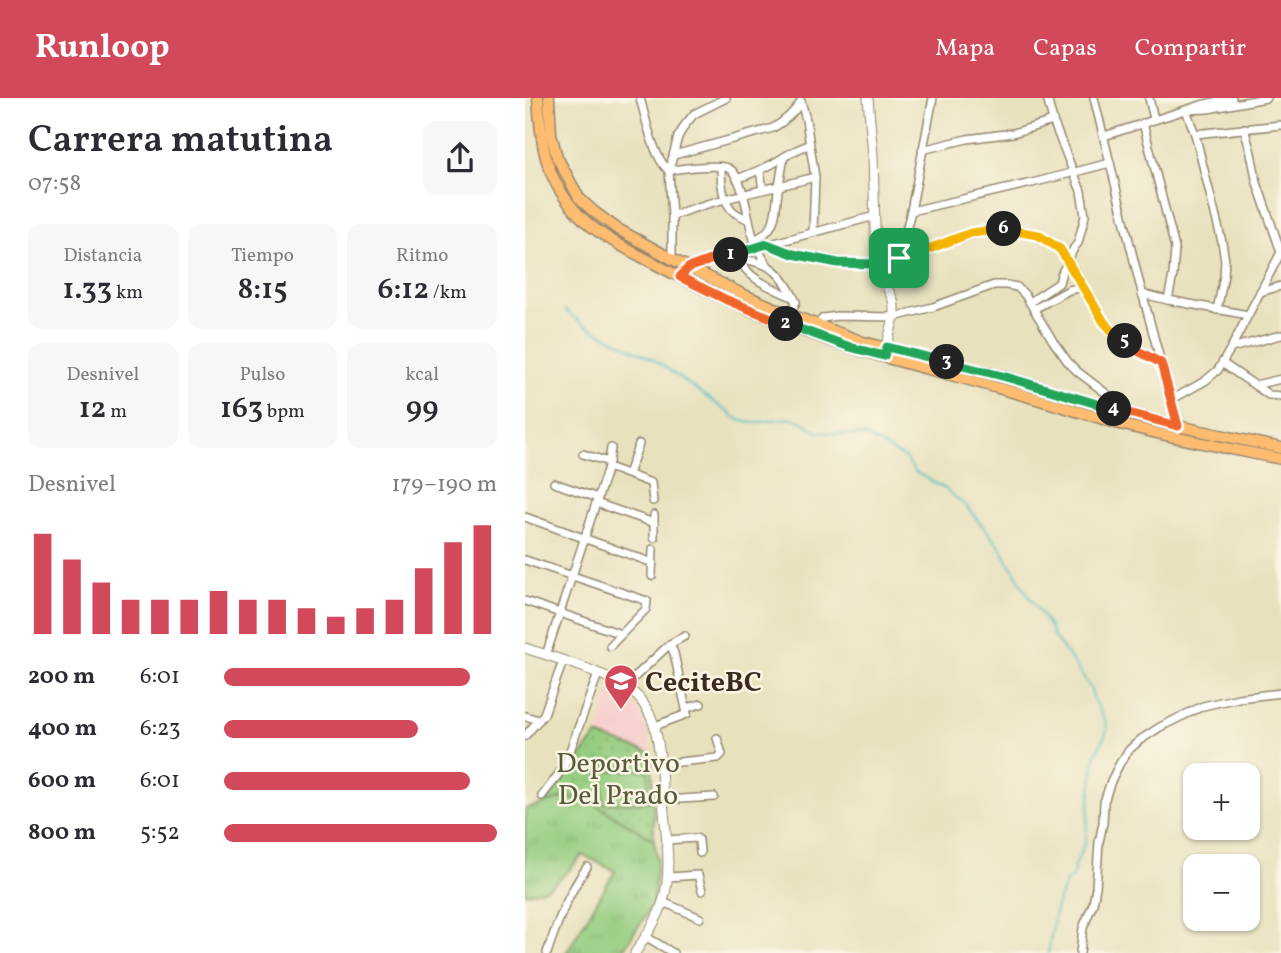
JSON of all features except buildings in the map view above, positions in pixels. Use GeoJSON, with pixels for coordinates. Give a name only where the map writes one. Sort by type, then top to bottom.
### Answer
{"type":"FeatureCollection","features":[{"type":"Feature","properties":{"kind":"main road"},"geometry":{"type":"LineString","coordinates":[[538,98],[547,164],[558,188],[581,217],[598,232],[727,300],[840,344],[1006,377],[1123,412],[1281,448]]}},
{"type":"Feature","properties":{"kind":"main road"},"geometry":{"type":"LineString","coordinates":[[548,98],[551,134],[557,157],[579,198],[616,229],[688,268],[786,313],[885,352],[1121,424],[1281,459]]}},
{"type":"Feature","properties":{"kind":"street"},"geometry":{"type":"LineString","coordinates":[[640,98],[657,153],[669,171]]}},
{"type":"Feature","properties":{"kind":"street"},"geometry":{"type":"LineString","coordinates":[[726,98],[695,114],[678,136],[669,171],[672,259],[676,275],[688,268],[756,244],[767,244],[875,216]]}},
{"type":"Feature","properties":{"kind":"street"},"geometry":{"type":"LineString","coordinates":[[867,98],[873,155],[876,264],[894,306],[894,317],[885,352]]}},
{"type":"Feature","properties":{"kind":"street"},"geometry":{"type":"LineString","coordinates":[[899,258],[933,98]]}},
{"type":"Feature","properties":{"kind":"street"},"geometry":{"type":"LineString","coordinates":[[1032,306],[1059,283],[1078,243],[1085,216],[1081,191],[1053,121],[1047,98]]}},
{"type":"Feature","properties":{"kind":"street"},"geometry":{"type":"LineString","coordinates":[[1094,98],[1142,294],[1178,426]]}},
{"type":"Feature","properties":{"kind":"street"},"geometry":{"type":"LineString","coordinates":[[1150,98],[1154,120]]}},
{"type":"Feature","properties":{"kind":"street"},"geometry":{"type":"LineString","coordinates":[[1201,105],[1207,98]]}},
{"type":"Feature","properties":{"kind":"street"},"geometry":{"type":"LineString","coordinates":[[1104,136],[1201,105],[1232,98]]}},
{"type":"Feature","properties":{"kind":"street"},"geometry":{"type":"LineString","coordinates":[[1186,110],[1208,109],[1266,98]]}},
{"type":"Feature","properties":{"kind":"street"},"geometry":{"type":"LineString","coordinates":[[674,155],[773,128],[794,113],[801,100]]}},
{"type":"Feature","properties":{"kind":"street"},"geometry":{"type":"LineString","coordinates":[[801,100],[814,177],[813,232]]}},
{"type":"Feature","properties":{"kind":"street"},"geometry":{"type":"LineString","coordinates":[[1186,110],[1195,134],[1225,261],[1217,310]]}},
{"type":"Feature","properties":{"kind":"street"},"geometry":{"type":"LineString","coordinates":[[922,149],[1013,133],[1053,121]]}},
{"type":"Feature","properties":{"kind":"street"},"geometry":{"type":"LineString","coordinates":[[1143,123],[1175,248],[1168,300]]}},
{"type":"Feature","properties":{"kind":"street"},"geometry":{"type":"LineString","coordinates":[[1195,134],[1281,125]]}},
{"type":"Feature","properties":{"kind":"street"},"geometry":{"type":"LineString","coordinates":[[1171,400],[1205,381],[1218,370],[1281,252],[1257,183],[1244,128]]}},
{"type":"Feature","properties":{"kind":"street"},"geometry":{"type":"LineString","coordinates":[[737,178],[760,170],[792,151],[809,145]]}},
{"type":"Feature","properties":{"kind":"street"},"geometry":{"type":"LineString","coordinates":[[756,244],[776,216],[784,157]]}},
{"type":"Feature","properties":{"kind":"street"},"geometry":{"type":"LineString","coordinates":[[911,211],[1110,163]]}},
{"type":"Feature","properties":{"kind":"street"},"geometry":{"type":"LineString","coordinates":[[669,171],[682,168],[721,168],[729,169],[737,178],[761,257],[787,285],[794,299],[795,305],[786,313]]}},
{"type":"Feature","properties":{"kind":"street"},"geometry":{"type":"LineString","coordinates":[[721,168],[726,199],[732,211],[749,220]]}},
{"type":"Feature","properties":{"kind":"street"},"geometry":{"type":"LineString","coordinates":[[760,170],[763,190]]}},
{"type":"Feature","properties":{"kind":"street"},"geometry":{"type":"LineString","coordinates":[[672,216],[814,177]]}},
{"type":"Feature","properties":{"kind":"street"},"geometry":{"type":"LineString","coordinates":[[767,244],[793,254],[838,263],[876,264],[913,255],[971,233],[1006,229],[1038,235],[1060,249],[1104,322],[1115,334],[1138,351],[1161,363]]}},
{"type":"Feature","properties":{"kind":"street"},"geometry":{"type":"LineString","coordinates":[[731,255],[769,267]]}},
{"type":"Feature","properties":{"kind":"street"},"geometry":{"type":"LineString","coordinates":[[740,258],[742,266],[754,277],[794,299]]}},
{"type":"Feature","properties":{"kind":"street"},"geometry":{"type":"LineString","coordinates":[[817,325],[823,318],[837,316],[894,317],[933,307],[994,285],[1017,287],[1025,295],[1068,362],[1107,394],[1123,412]]}},
{"type":"Feature","properties":{"kind":"street"},"geometry":{"type":"LineString","coordinates":[[1260,292],[1281,286]]}},
{"type":"Feature","properties":{"kind":"street"},"geometry":{"type":"LineString","coordinates":[[1032,306],[1083,287]]}},
{"type":"Feature","properties":{"kind":"street"},"geometry":{"type":"LineString","coordinates":[[1142,294],[1248,315]]}},
{"type":"Feature","properties":{"kind":"street"},"geometry":{"type":"LineString","coordinates":[[1231,348],[1281,335]]}},
{"type":"Feature","properties":{"kind":"street"},"geometry":{"type":"LineString","coordinates":[[1222,363],[1269,395],[1281,396]]}},
{"type":"Feature","properties":{"kind":"street"},"geometry":{"type":"LineString","coordinates":[[1255,385],[1281,379]]}},
{"type":"Feature","properties":{"kind":"street"},"geometry":{"type":"LineString","coordinates":[[1101,406],[1107,394]]}},
{"type":"Feature","properties":{"kind":"street"},"geometry":{"type":"LineString","coordinates":[[1266,444],[1281,442]]}},
{"type":"Feature","properties":{"kind":"street"},"geometry":{"type":"LineString","coordinates":[[628,474],[639,444]]}},
{"type":"Feature","properties":{"kind":"street"},"geometry":{"type":"LineString","coordinates":[[546,655],[597,501],[611,448]]}},
{"type":"Feature","properties":{"kind":"street"},"geometry":{"type":"LineString","coordinates":[[583,454],[650,483],[653,501]]}},
{"type":"Feature","properties":{"kind":"street"},"geometry":{"type":"LineString","coordinates":[[554,483],[597,501],[654,519],[654,538]]}},
{"type":"Feature","properties":{"kind":"street"},"geometry":{"type":"LineString","coordinates":[[525,517],[653,563]]}},
{"type":"Feature","properties":{"kind":"street"},"geometry":{"type":"LineString","coordinates":[[652,576],[653,549]]}},
{"type":"Feature","properties":{"kind":"street"},"geometry":{"type":"LineString","coordinates":[[525,560],[645,600],[648,605],[646,609],[610,646]]}},
{"type":"Feature","properties":{"kind":"street"},"geometry":{"type":"LineString","coordinates":[[525,601],[621,634]]}},
{"type":"Feature","properties":{"kind":"street"},"geometry":{"type":"LineString","coordinates":[[625,685],[670,644],[685,636]]}},
{"type":"Feature","properties":{"kind":"street"},"geometry":{"type":"LineString","coordinates":[[670,644],[687,711]]}},
{"type":"Feature","properties":{"kind":"street"},"geometry":{"type":"LineString","coordinates":[[525,648],[625,685],[638,697],[655,726],[663,800],[667,877],[663,902],[635,953]]}},
{"type":"Feature","properties":{"kind":"street"},"geometry":{"type":"LineString","coordinates":[[525,736],[547,709],[563,661]]}},
{"type":"Feature","properties":{"kind":"street"},"geometry":{"type":"LineString","coordinates":[[543,796],[564,767],[598,674]]}},
{"type":"Feature","properties":{"kind":"street"},"geometry":{"type":"LineString","coordinates":[[1080,953],[1083,928],[1093,904],[1096,887],[1104,802],[1111,781],[1129,750],[1160,727],[1203,706],[1238,698],[1281,693]]}},
{"type":"Feature","properties":{"kind":"street"},"geometry":{"type":"LineString","coordinates":[[655,726],[701,704]]}},
{"type":"Feature","properties":{"kind":"street"},"geometry":{"type":"LineString","coordinates":[[525,716],[539,720]]}},
{"type":"Feature","properties":{"kind":"street"},"geometry":{"type":"LineString","coordinates":[[660,764],[718,758],[721,756],[721,749],[717,738]]}},
{"type":"Feature","properties":{"kind":"street"},"geometry":{"type":"LineString","coordinates":[[663,800],[714,797]]}},
{"type":"Feature","properties":{"kind":"street"},"geometry":{"type":"LineString","coordinates":[[666,840],[696,838],[700,853]]}},
{"type":"Feature","properties":{"kind":"street"},"geometry":{"type":"LineString","coordinates":[[547,953],[566,900],[587,867]]}},
{"type":"Feature","properties":{"kind":"street"},"geometry":{"type":"LineString","coordinates":[[667,877],[698,876],[702,891]]}},
{"type":"Feature","properties":{"kind":"street"},"geometry":{"type":"LineString","coordinates":[[663,902],[700,918]]}},
{"type":"Feature","properties":{"kind":"street"},"geometry":{"type":"LineString","coordinates":[[645,936],[673,953]]}},
{"type":"Feature","properties":{"kind":"shaded area","name":"CeciteBC"},"geometry":{"type":"Polygon","coordinates":[[[612,684],[624,690],[633,701],[644,721],[652,754],[597,735],[612,684]]]}},
{"type":"Feature","properties":{"kind":"green space","name":"Deportivo Del Prado"},"geometry":{"type":"Polygon","coordinates":[[[597,735],[652,754],[654,840],[588,800],[567,797],[545,803],[597,735]]]}},
{"type":"Feature","properties":{"kind":"green space"},"geometry":{"type":"Polygon","coordinates":[[[648,770],[649,802],[604,804],[603,771],[648,770]]]}},
{"type":"Feature","properties":{"kind":"green space"},"geometry":{"type":"Polygon","coordinates":[[[567,797],[588,800],[654,840],[657,857],[653,904],[621,953],[566,953],[615,871],[583,855],[551,886],[525,893],[525,809],[567,797]]]}},
{"type":"Feature","properties":{"kind":"waterway"},"geometry":{"type":"LineString","coordinates":[[565,310],[584,325],[653,359],[739,420],[756,423],[795,419],[819,432],[865,436],[905,458],[915,472],[944,488],[966,506],[1000,547],[1053,636],[1091,689],[1107,731],[1095,756],[1085,843],[1074,867],[1073,876],[1066,882],[1056,907],[1048,953]]}},
{"type":"Feature","properties":{"kind":"place","name":"CeciteBC"},"geometry":{"type":"Point","coordinates":[621,711]}},
{"type":"Feature","properties":{"kind":"route"},"geometry":{"type":"LineString","coordinates":[[1006,229],[1038,235],[1050,242],[1060,249],[1104,322],[1115,334],[1138,351],[1161,363],[1178,426],[1006,377],[887,347],[884,356],[850,347],[782,323],[680,277],[688,268],[700,263],[767,244],[793,254],[838,263],[876,264],[899,258],[971,233],[1006,229]]}}]}
